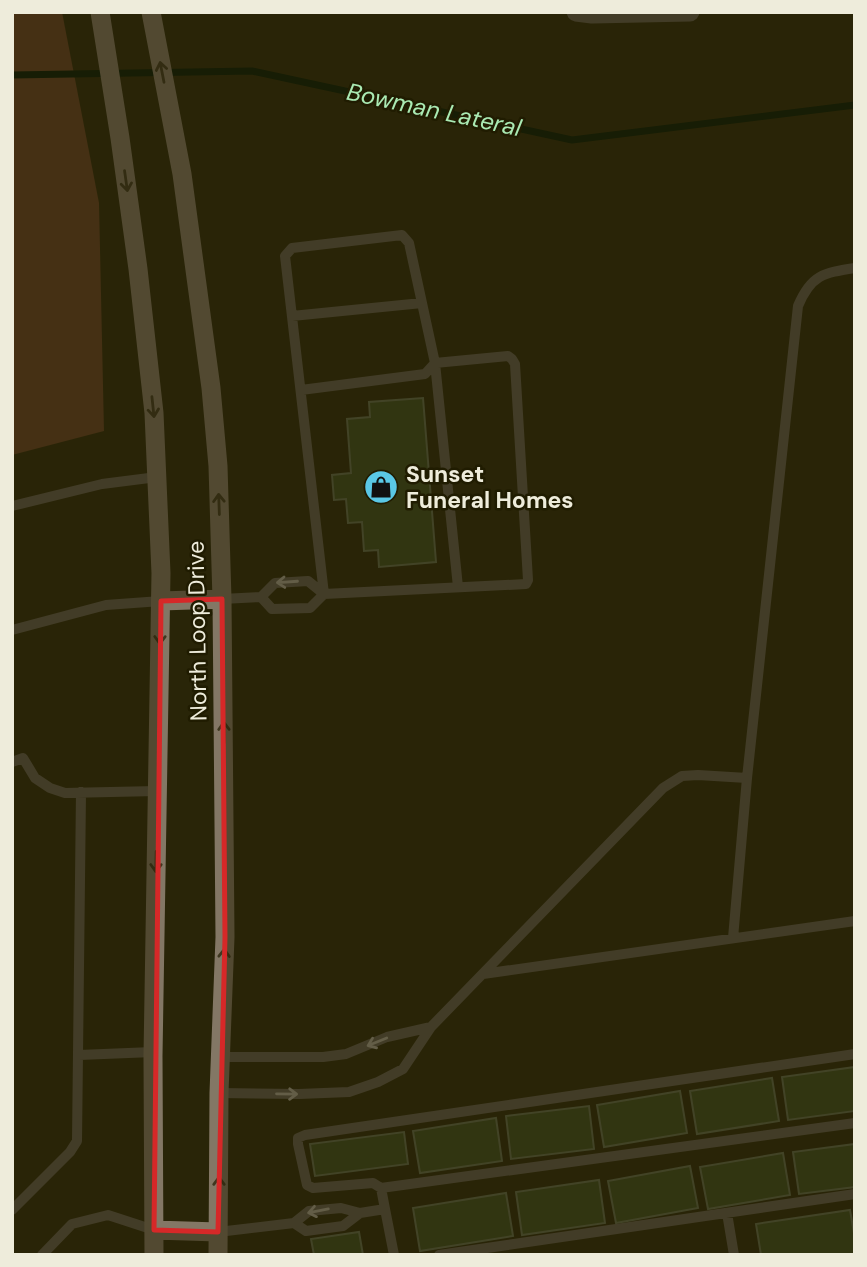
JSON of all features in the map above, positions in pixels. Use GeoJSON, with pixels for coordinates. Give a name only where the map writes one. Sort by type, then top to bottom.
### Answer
{"type":"FeatureCollection","features":[{"type":"Feature","properties":{"kind":"main road","name":"North Loop Drive"},"geometry":{"type":"LineString","coordinates":[[100,12],[138,270],[154,413],[157,477],[161,601],[153,1052],[154,1255]]}},
{"type":"Feature","properties":{"kind":"main road","name":"North Loop Drive"},"geometry":{"type":"LineString","coordinates":[[151,12],[182,174],[211,388],[218,466],[225,937],[219,1093],[218,1255]]}},
{"type":"Feature","properties":{"kind":"main road"},"geometry":{"type":"LineString","coordinates":[[161,601],[222,599]]}},
{"type":"Feature","properties":{"kind":"main road"},"geometry":{"type":"LineString","coordinates":[[154,1230],[218,1232]]}},
{"type":"Feature","properties":{"kind":"street"},"geometry":{"type":"LineString","coordinates":[[576,12],[690,12]]}},
{"type":"Feature","properties":{"kind":"lane"},"geometry":{"type":"LineString","coordinates":[[324,594],[285,256],[292,248],[402,235],[409,243],[435,363],[457,587]]}},
{"type":"Feature","properties":{"kind":"lane"},"geometry":{"type":"LineString","coordinates":[[733,938],[747,778],[798,306],[812,282],[827,273],[855,268]]}},
{"type":"Feature","properties":{"kind":"lane"},"geometry":{"type":"LineString","coordinates":[[292,316],[422,303]]}},
{"type":"Feature","properties":{"kind":"lane"},"geometry":{"type":"LineString","coordinates":[[261,597],[272,609],[310,608],[324,594],[526,584],[528,580],[515,364],[508,356],[435,363],[425,374],[301,390]]}},
{"type":"Feature","properties":{"kind":"lane"},"geometry":{"type":"LineString","coordinates":[[12,506],[102,484],[157,477]]}},
{"type":"Feature","properties":{"kind":"lane"},"geometry":{"type":"LineString","coordinates":[[222,599],[261,597],[275,583],[308,581],[324,594]]}},
{"type":"Feature","properties":{"kind":"lane"},"geometry":{"type":"LineString","coordinates":[[12,630],[106,606],[161,601]]}},
{"type":"Feature","properties":{"kind":"lane"},"geometry":{"type":"LineString","coordinates":[[12,762],[23,758],[35,778],[50,788],[65,793],[157,791]]}},
{"type":"Feature","properties":{"kind":"lane"},"geometry":{"type":"LineString","coordinates":[[219,1093],[349,1092],[378,1082],[403,1069],[431,1027],[663,788],[682,776],[747,778]]}},
{"type":"Feature","properties":{"kind":"lane"},"geometry":{"type":"LineString","coordinates":[[12,1210],[70,1152],[77,1140],[81,792]]}},
{"type":"Feature","properties":{"kind":"lane"},"geometry":{"type":"LineString","coordinates":[[482,974],[855,921]]}},
{"type":"Feature","properties":{"kind":"lane"},"geometry":{"type":"LineString","coordinates":[[220,1057],[323,1058],[346,1054],[387,1037],[431,1027]]}},
{"type":"Feature","properties":{"kind":"lane"},"geometry":{"type":"LineString","coordinates":[[79,1055],[153,1052]]}},
{"type":"Feature","properties":{"kind":"lane"},"geometry":{"type":"LineString","coordinates":[[855,1054],[305,1135],[298,1138],[298,1144],[307,1185],[310,1187],[373,1183],[381,1188],[855,1124]]}},
{"type":"Feature","properties":{"kind":"lane"},"geometry":{"type":"LineString","coordinates":[[381,1188],[394,1255]]}},
{"type":"Feature","properties":{"kind":"lane"},"geometry":{"type":"LineString","coordinates":[[439,1255],[855,1194]]}},
{"type":"Feature","properties":{"kind":"lane"},"geometry":{"type":"LineString","coordinates":[[218,1232],[294,1223],[309,1211],[341,1208],[360,1213],[385,1209]]}},
{"type":"Feature","properties":{"kind":"lane"},"geometry":{"type":"LineString","coordinates":[[294,1223],[306,1231],[334,1228],[343,1226],[360,1213]]}},
{"type":"Feature","properties":{"kind":"lane"},"geometry":{"type":"LineString","coordinates":[[727,1213],[734,1255]]}},
{"type":"Feature","properties":{"kind":"lane"},"geometry":{"type":"LineString","coordinates":[[42,1255],[72,1223],[108,1215],[154,1230]]}},
{"type":"Feature","properties":{"kind":"highlighted area"},"geometry":{"type":"Polygon","coordinates":[[[222,599],[225,937],[218,1232],[154,1230],[161,601],[222,599]]]}},
{"type":"Feature","properties":{"kind":"shaded area"},"geometry":{"type":"Polygon","coordinates":[[[12,12],[62,12],[99,203],[104,431],[12,455],[12,12]]]}},
{"type":"Feature","properties":{"kind":"building","name":"Sunset Funeral Homes"},"geometry":{"type":"Polygon","coordinates":[[[423,398],[436,562],[379,567],[378,550],[364,551],[362,522],[348,523],[346,499],[334,500],[332,475],[351,473],[347,419],[370,417],[369,402],[423,398]]]}},
{"type":"Feature","properties":{"kind":"building"},"geometry":{"type":"Polygon","coordinates":[[[855,1067],[855,1111],[788,1120],[782,1077],[855,1067]]]}},
{"type":"Feature","properties":{"kind":"building"},"geometry":{"type":"Polygon","coordinates":[[[772,1078],[779,1121],[697,1134],[690,1091],[772,1078]]]}},
{"type":"Feature","properties":{"kind":"building"},"geometry":{"type":"Polygon","coordinates":[[[680,1091],[687,1133],[604,1147],[597,1105],[680,1091]]]}},
{"type":"Feature","properties":{"kind":"building"},"geometry":{"type":"Polygon","coordinates":[[[589,1106],[594,1149],[511,1159],[506,1116],[589,1106]]]}},
{"type":"Feature","properties":{"kind":"building"},"geometry":{"type":"Polygon","coordinates":[[[496,1118],[502,1161],[420,1173],[413,1131],[496,1118]]]}},
{"type":"Feature","properties":{"kind":"building"},"geometry":{"type":"Polygon","coordinates":[[[404,1132],[408,1164],[315,1176],[310,1144],[404,1132]]]}},
{"type":"Feature","properties":{"kind":"building"},"geometry":{"type":"Polygon","coordinates":[[[855,1144],[855,1187],[799,1194],[793,1152],[855,1144]]]}},
{"type":"Feature","properties":{"kind":"building"},"geometry":{"type":"Polygon","coordinates":[[[783,1153],[790,1195],[708,1209],[700,1167],[783,1153]]]}},
{"type":"Feature","properties":{"kind":"building"},"geometry":{"type":"Polygon","coordinates":[[[690,1166],[698,1208],[616,1223],[608,1181],[690,1166]]]}},
{"type":"Feature","properties":{"kind":"building"},"geometry":{"type":"Polygon","coordinates":[[[599,1180],[605,1223],[522,1235],[516,1192],[599,1180]]]}},
{"type":"Feature","properties":{"kind":"building"},"geometry":{"type":"Polygon","coordinates":[[[506,1193],[513,1236],[420,1251],[413,1208],[506,1193]]]}},
{"type":"Feature","properties":{"kind":"building"},"geometry":{"type":"Polygon","coordinates":[[[850,1210],[855,1254],[761,1255],[756,1224],[850,1210]]]}},
{"type":"Feature","properties":{"kind":"building"},"geometry":{"type":"Polygon","coordinates":[[[359,1232],[363,1255],[314,1255],[311,1239],[359,1232]]]}},
{"type":"Feature","properties":{"kind":"waterway","name":"Bowman Lateral"},"geometry":{"type":"LineString","coordinates":[[12,75],[252,71],[572,140],[855,105]]}},
{"type":"Feature","properties":{"kind":"place","name":"Sunset Funeral Homes"},"geometry":{"type":"Point","coordinates":[381,487]}}]}
